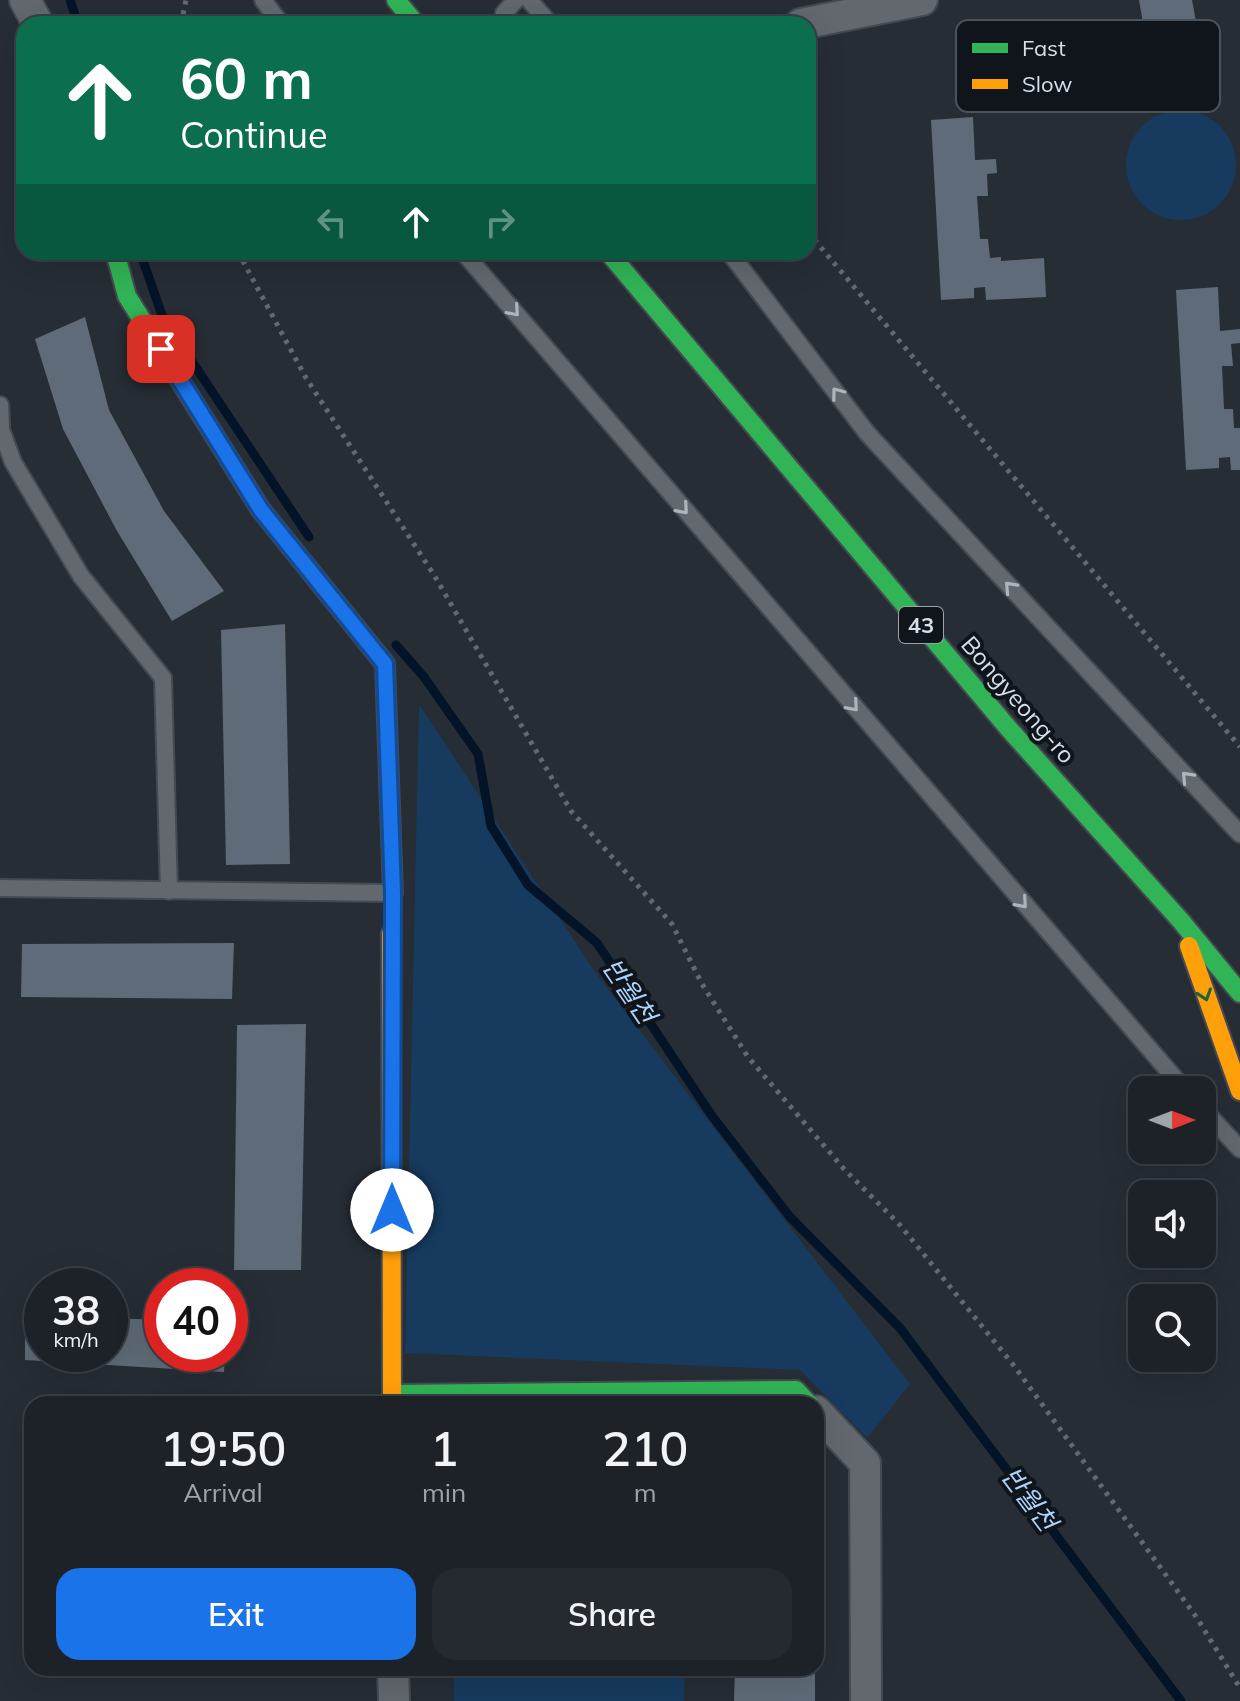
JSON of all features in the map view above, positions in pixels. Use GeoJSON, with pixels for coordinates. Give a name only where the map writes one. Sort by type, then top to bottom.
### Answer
{"type":"FeatureCollection","features":[{"type":"Feature","properties":{"kind":"main road"},"geometry":{"type":"LineString","coordinates":[[396,0],[409,16]]}},
{"type":"Feature","properties":{"kind":"main road"},"geometry":{"type":"LineString","coordinates":[[117,260],[127,296],[261,510],[385,664],[392,914],[392,1396]]}},
{"type":"Feature","properties":{"kind":"main road","name":"Bongyeong-ro"},"geometry":{"type":"LineString","coordinates":[[615,260],[1009,729],[1181,921],[1240,993]]}},
{"type":"Feature","properties":{"kind":"main road"},"geometry":{"type":"LineString","coordinates":[[1181,921],[1240,960]]}},
{"type":"Feature","properties":{"kind":"main road"},"geometry":{"type":"LineString","coordinates":[[1181,921],[1240,1091]]}},
{"type":"Feature","properties":{"kind":"main road"},"geometry":{"type":"LineString","coordinates":[[527,1396],[796,1390],[802,1396]]}},
{"type":"Feature","properties":{"kind":"street"},"geometry":{"type":"LineString","coordinates":[[816,21],[922,0]]}},
{"type":"Feature","properties":{"kind":"street"},"geometry":{"type":"LineString","coordinates":[[824,1419],[865,1463],[866,1701]]}},
{"type":"Feature","properties":{"kind":"street"},"geometry":{"type":"LineString","coordinates":[[393,1676],[394,1701]]}},
{"type":"Feature","properties":{"kind":"lane"},"geometry":{"type":"LineString","coordinates":[[504,13],[516,0]]}},
{"type":"Feature","properties":{"kind":"lane"},"geometry":{"type":"LineString","coordinates":[[529,0],[543,16]]}},
{"type":"Feature","properties":{"kind":"lane"},"geometry":{"type":"LineString","coordinates":[[470,260],[1173,1076]]}},
{"type":"Feature","properties":{"kind":"lane"},"geometry":{"type":"LineString","coordinates":[[735,260],[867,433],[1240,834]]}},
{"type":"Feature","properties":{"kind":"lane"},"geometry":{"type":"LineString","coordinates":[[0,405],[1,427],[13,462],[81,576],[163,678],[169,891]]}},
{"type":"Feature","properties":{"kind":"lane"},"geometry":{"type":"LineString","coordinates":[[0,888],[169,891],[392,914]]}},
{"type":"Feature","properties":{"kind":"lane"},"geometry":{"type":"LineString","coordinates":[[1216,1123],[1240,1149]]}},
{"type":"Feature","properties":{"kind":"path"},"geometry":{"type":"LineString","coordinates":[[816,242],[1240,747]]}},
{"type":"Feature","properties":{"kind":"path"},"geometry":{"type":"LineString","coordinates":[[242,260],[306,378],[434,575],[571,811],[672,924],[702,984],[748,1057],[844,1169],[900,1225],[1015,1367],[1197,1618],[1240,1688]]}},
{"type":"Feature","properties":{"kind":"shaded area"},"geometry":{"type":"Polygon","coordinates":[[[1167,112],[1195,112],[1212,119],[1227,134],[1235,154],[1235,176],[1227,196],[1212,211],[1192,219],[1170,219],[1150,211],[1135,196],[1127,176],[1127,154],[1135,134],[1150,119],[1167,112]]]}},
{"type":"Feature","properties":{"kind":"shaded area"},"geometry":{"type":"Polygon","coordinates":[[[419,704],[595,972],[910,1384],[867,1438],[800,1370],[405,1353],[419,704]]]}},
{"type":"Feature","properties":{"kind":"shaded area"},"geometry":{"type":"Polygon","coordinates":[[[454,1676],[685,1676],[684,1701],[454,1701],[454,1676]]]}},
{"type":"Feature","properties":{"kind":"building"},"geometry":{"type":"Polygon","coordinates":[[[1139,0],[1192,0],[1196,20],[1142,20],[1139,0]]]}},
{"type":"Feature","properties":{"kind":"building"},"geometry":{"type":"Polygon","coordinates":[[[973,117],[975,160],[996,159],[997,173],[987,174],[988,196],[977,196],[980,239],[988,239],[990,258],[1001,257],[1001,261],[1044,258],[1046,297],[986,300],[985,287],[974,288],[974,298],[941,300],[931,120],[973,117]]]}},
{"type":"Feature","properties":{"kind":"building"},"geometry":{"type":"Polygon","coordinates":[[[1218,287],[1220,331],[1240,329],[1240,343],[1231,344],[1233,366],[1222,366],[1224,409],[1233,409],[1234,428],[1240,428],[1240,470],[1231,470],[1230,457],[1219,458],[1219,468],[1186,470],[1176,290],[1218,287]]]}},
{"type":"Feature","properties":{"kind":"building"},"geometry":{"type":"Polygon","coordinates":[[[85,317],[109,410],[164,511],[224,591],[172,621],[117,531],[63,429],[35,339],[85,317]]]}},
{"type":"Feature","properties":{"kind":"building"},"geometry":{"type":"Polygon","coordinates":[[[285,624],[290,864],[226,865],[221,630],[285,624]]]}},
{"type":"Feature","properties":{"kind":"building"},"geometry":{"type":"Polygon","coordinates":[[[234,943],[232,999],[21,997],[22,944],[234,943]]]}},
{"type":"Feature","properties":{"kind":"building"},"geometry":{"type":"Polygon","coordinates":[[[306,1024],[301,1270],[234,1268],[237,1025],[306,1024]]]}},
{"type":"Feature","properties":{"kind":"building"},"geometry":{"type":"Polygon","coordinates":[[[128,1319],[144,1319],[144,1367],[128,1366],[128,1319]]]}},
{"type":"Feature","properties":{"kind":"building"},"geometry":{"type":"Polygon","coordinates":[[[735,1676],[815,1676],[815,1701],[734,1701],[735,1676]]]}},
{"type":"Feature","properties":{"kind":"waterway","name":"반월천"},"geometry":{"type":"LineString","coordinates":[[70,0],[75,16]]}},
{"type":"Feature","properties":{"kind":"waterway","name":"반월천"},"geometry":{"type":"LineString","coordinates":[[143,260],[163,318]]}},
{"type":"Feature","properties":{"kind":"waterway","name":"반월천"},"geometry":{"type":"LineString","coordinates":[[191,360],[309,537]]}},
{"type":"Feature","properties":{"kind":"waterway","name":"반월천"},"geometry":{"type":"LineString","coordinates":[[396,645],[424,677],[478,754],[491,826],[528,885],[597,943],[712,1116],[790,1217],[900,1328],[1181,1701]]}},
{"type":"Feature","properties":{"kind":"traffic: fast"},"geometry":{"type":"LineString","coordinates":[[396,0],[409,16]]}},
{"type":"Feature","properties":{"kind":"traffic: fast"},"geometry":{"type":"LineString","coordinates":[[117,260],[127,296],[261,510],[385,664],[393,893]]}},
{"type":"Feature","properties":{"kind":"traffic: fast"},"geometry":{"type":"LineString","coordinates":[[615,260],[1009,729],[1181,921],[1240,993]]}},
{"type":"Feature","properties":{"kind":"traffic: fast"},"geometry":{"type":"LineString","coordinates":[[392,1394],[796,1390],[802,1396]]}},
{"type":"Feature","properties":{"kind":"traffic: slow"},"geometry":{"type":"LineString","coordinates":[[391,934],[392,1396]]}},
{"type":"Feature","properties":{"kind":"traffic: slow"},"geometry":{"type":"LineString","coordinates":[[1189,946],[1240,1091]]}},
{"type":"Feature","properties":{"kind":"route"},"geometry":{"type":"LineString","coordinates":[[161,349],[261,510],[385,664],[393,893],[392,1210]]}}]}
